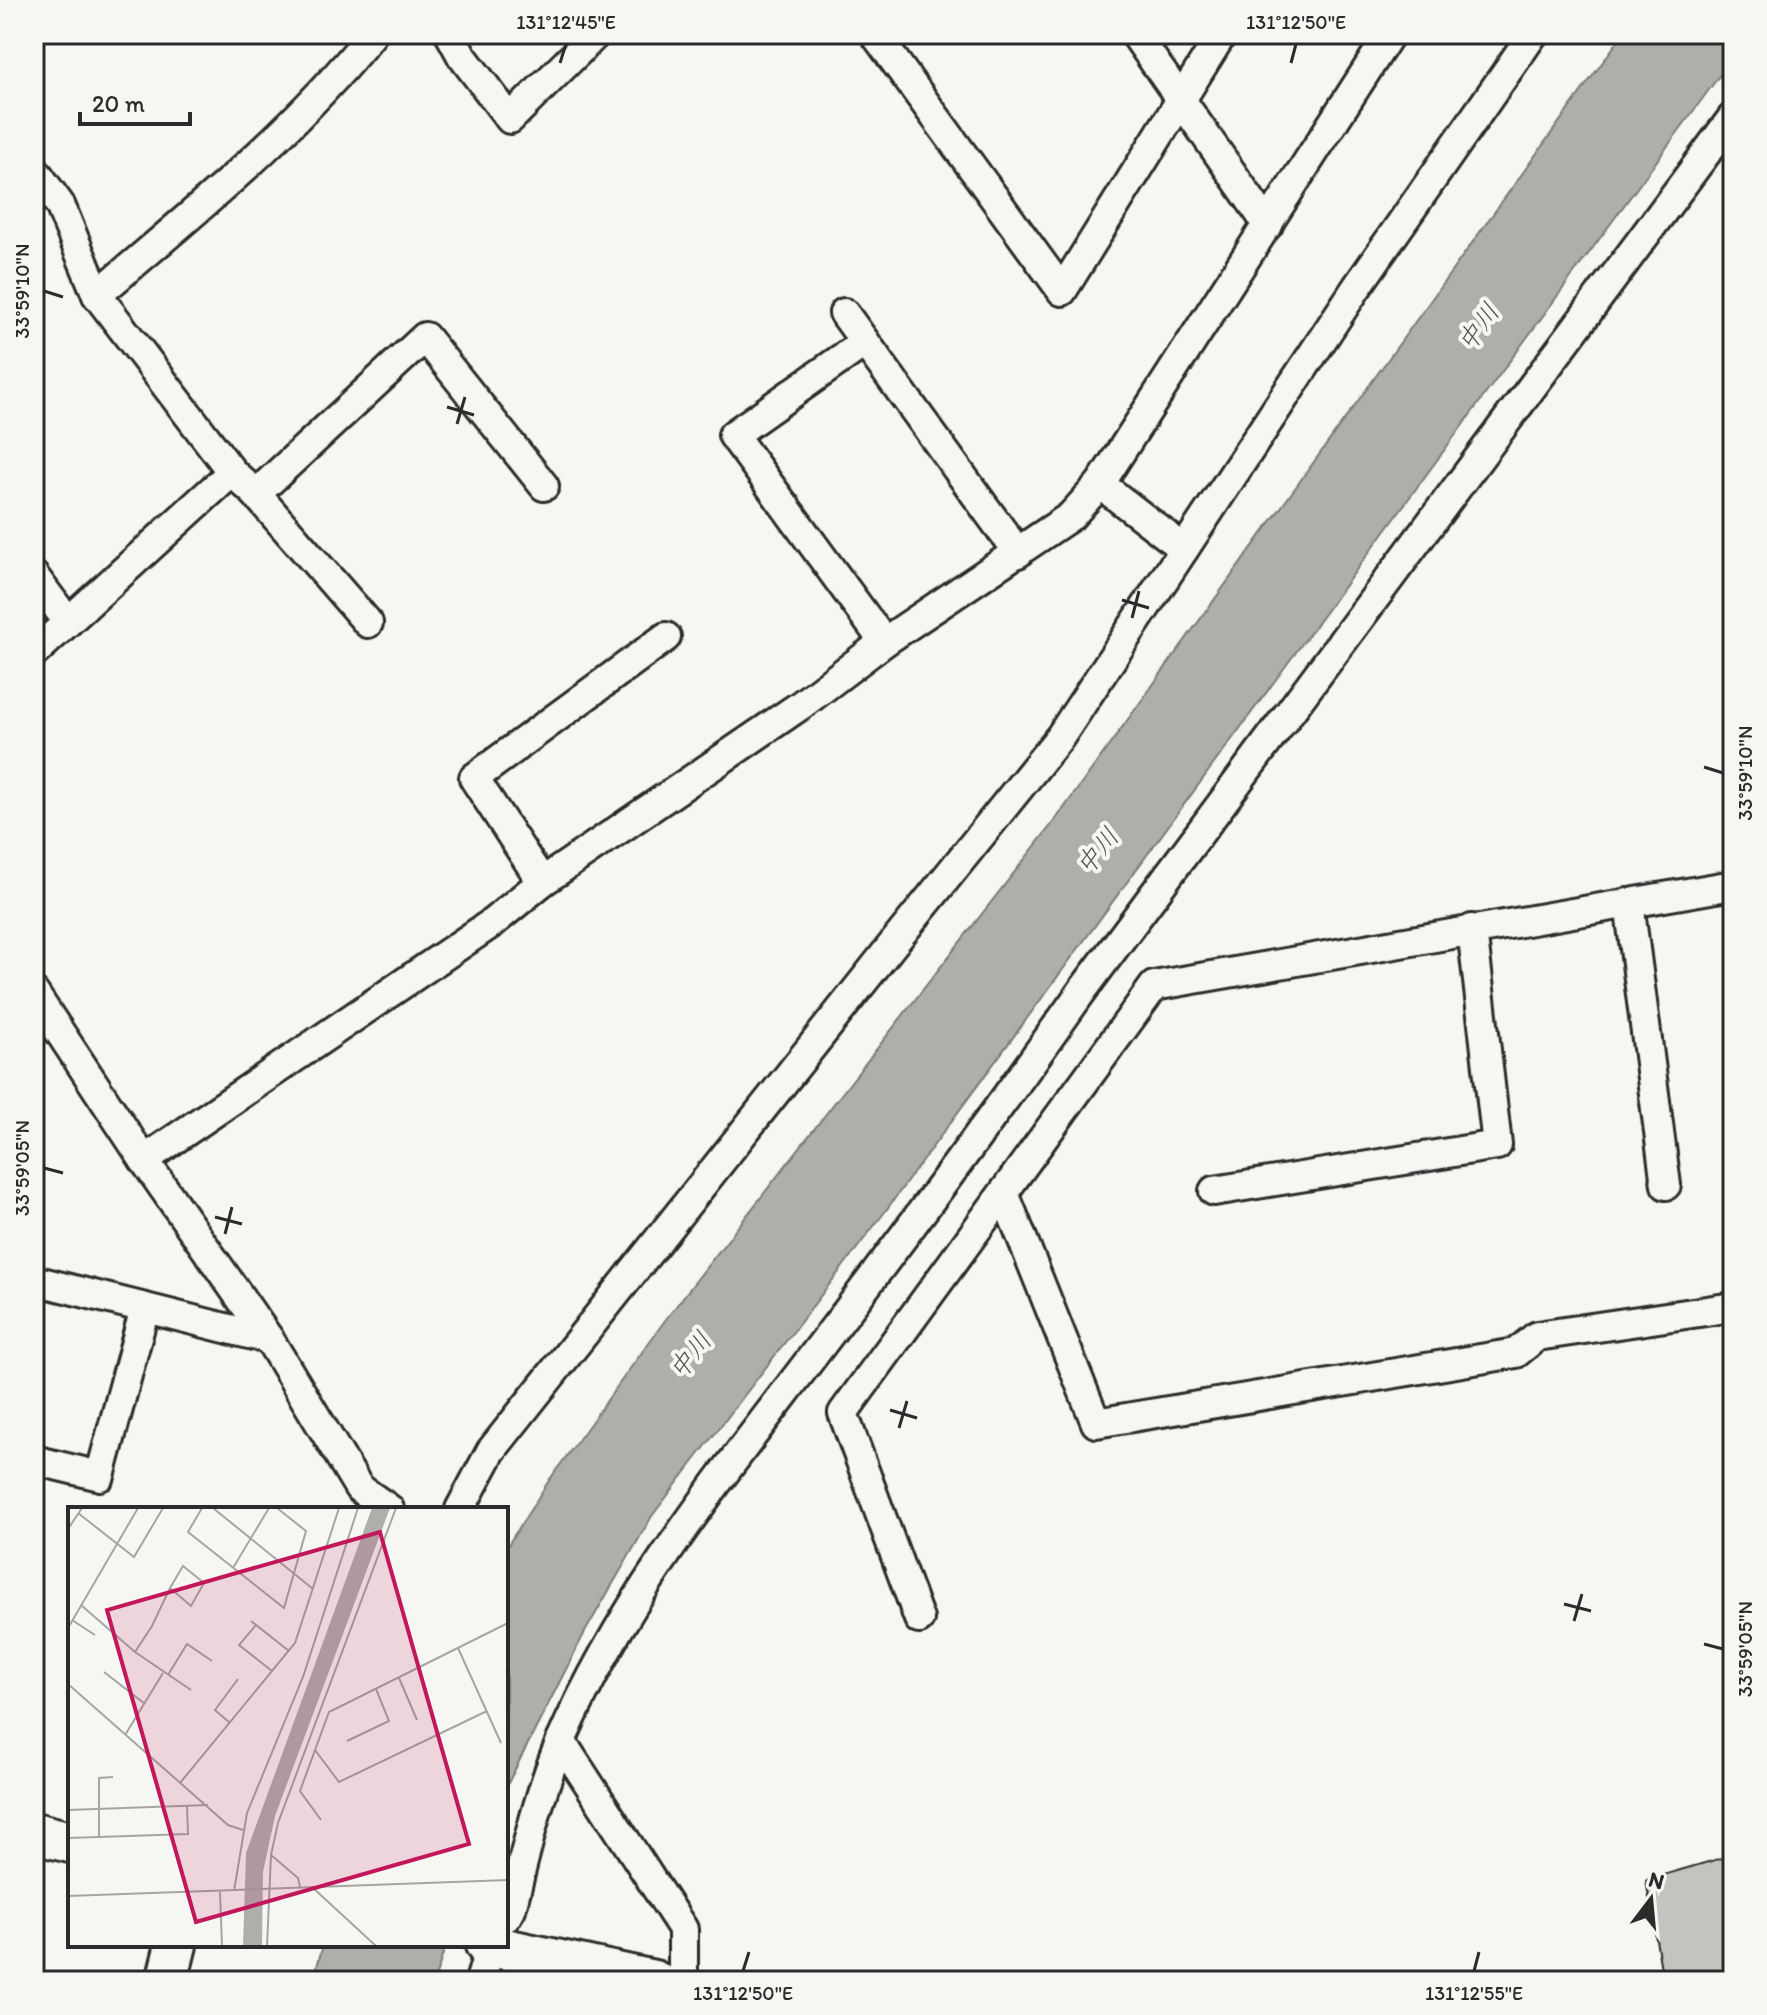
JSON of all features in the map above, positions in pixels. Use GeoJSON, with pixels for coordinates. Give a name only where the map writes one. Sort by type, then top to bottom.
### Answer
{"type":"FeatureCollection","features":[{"type":"Feature","properties":{"kind":"street"},"geometry":{"type":"LineString","coordinates":[[97,295],[244,169],[348,64],[372,34]]}},
{"type":"Feature","properties":{"kind":"street"},"geometry":{"type":"LineString","coordinates":[[450,34],[462,56],[510,119],[596,34]]}},
{"type":"Feature","properties":{"kind":"street"},"geometry":{"type":"LineString","coordinates":[[875,34],[1062,291],[1222,34]]}},
{"type":"Feature","properties":{"kind":"street"},"geometry":{"type":"LineString","coordinates":[[1135,34],[1268,225]]}},
{"type":"Feature","properties":{"kind":"street"},"geometry":{"type":"LineString","coordinates":[[144,1160],[492,923],[542,882],[801,705],[884,642],[1071,516],[1100,484],[1390,34]]}},
{"type":"Feature","properties":{"kind":"street"},"geometry":{"type":"LineString","coordinates":[[461,1507],[491,1451],[1060,737],[1357,287],[1533,34]]}},
{"type":"Feature","properties":{"kind":"street"},"geometry":{"type":"LineString","coordinates":[[508,1914],[540,1800],[561,1741],[610,1641],[658,1562],[704,1497],[978,1138],[1082,991],[1733,117]]}},
{"type":"Feature","properties":{"kind":"street"},"geometry":{"type":"LineString","coordinates":[[34,169],[60,205],[97,295],[232,472],[256,494],[368,623]]}},
{"type":"Feature","properties":{"kind":"street"},"geometry":{"type":"LineString","coordinates":[[844,313],[1018,553]]}},
{"type":"Feature","properties":{"kind":"street"},"geometry":{"type":"LineString","coordinates":[[256,494],[425,337],[544,486]]}},
{"type":"Feature","properties":{"kind":"street"},"geometry":{"type":"LineString","coordinates":[[865,342],[733,435],[884,642]]}},
{"type":"Feature","properties":{"kind":"street"},"geometry":{"type":"LineString","coordinates":[[34,653],[232,472]]}},
{"type":"Feature","properties":{"kind":"street"},"geometry":{"type":"LineString","coordinates":[[1100,484],[1184,549]]}},
{"type":"Feature","properties":{"kind":"street"},"geometry":{"type":"LineString","coordinates":[[34,576],[68,622]]}},
{"type":"Feature","properties":{"kind":"street"},"geometry":{"type":"LineString","coordinates":[[542,882],[474,778],[666,637]]}},
{"type":"Feature","properties":{"kind":"street"},"geometry":{"type":"LineString","coordinates":[[919,1619],[843,1413],[1154,986],[1733,885]]}},
{"type":"Feature","properties":{"kind":"street"},"geometry":{"type":"LineString","coordinates":[[1629,903],[1666,1185]]}},
{"type":"Feature","properties":{"kind":"street"},"geometry":{"type":"LineString","coordinates":[[1214,1191],[1497,1145],[1472,929]]}},
{"type":"Feature","properties":{"kind":"street"},"geometry":{"type":"LineString","coordinates":[[34,993],[144,1160],[269,1339],[359,1488],[386,1507]]}},
{"type":"Feature","properties":{"kind":"street"},"geometry":{"type":"LineString","coordinates":[[1004,1193],[1096,1423],[1516,1353],[1537,1336],[1733,1307]]}},
{"type":"Feature","properties":{"kind":"street"},"geometry":{"type":"LineString","coordinates":[[34,1280],[269,1339]]}},
{"type":"Feature","properties":{"kind":"street"},"geometry":{"type":"LineString","coordinates":[[34,1460],[100,1476],[145,1308]]}},
{"type":"Feature","properties":{"kind":"street"},"geometry":{"type":"LineString","coordinates":[[561,1741],[683,1929],[683,1981]]}},
{"type":"Feature","properties":{"kind":"street"},"geometry":{"type":"LineString","coordinates":[[34,1833],[68,1842]]}},
{"type":"Feature","properties":{"kind":"street"},"geometry":{"type":"LineString","coordinates":[[167,1981],[176,1947]]}},
{"type":"Feature","properties":{"kind":"street"},"geometry":{"type":"LineString","coordinates":[[480,1981],[488,1947]]}},
{"type":"Feature","properties":{"kind":"street"},"geometry":{"type":"LineString","coordinates":[[498,1947],[654,1981]]}},
{"type":"Feature","properties":{"kind":"water","name":"中川"},"geometry":{"type":"Polygon","coordinates":[[[1623,34],[1733,34],[1733,57],[884,1213],[652,1516],[585,1632],[508,1783],[508,1545],[550,1479],[666,1319],[1056,819],[1623,34]]]}},
{"type":"Feature","properties":{"kind":"water"},"geometry":{"type":"Polygon","coordinates":[[[322,1947],[445,1947],[434,1981],[313,1981],[322,1947]]]}},
{"type":"Feature","properties":{"kind":"building"},"geometry":{"type":"Polygon","coordinates":[[[1732,1855],[1733,1981],[1663,1981],[1646,1880],[1732,1855]]]}}]}
